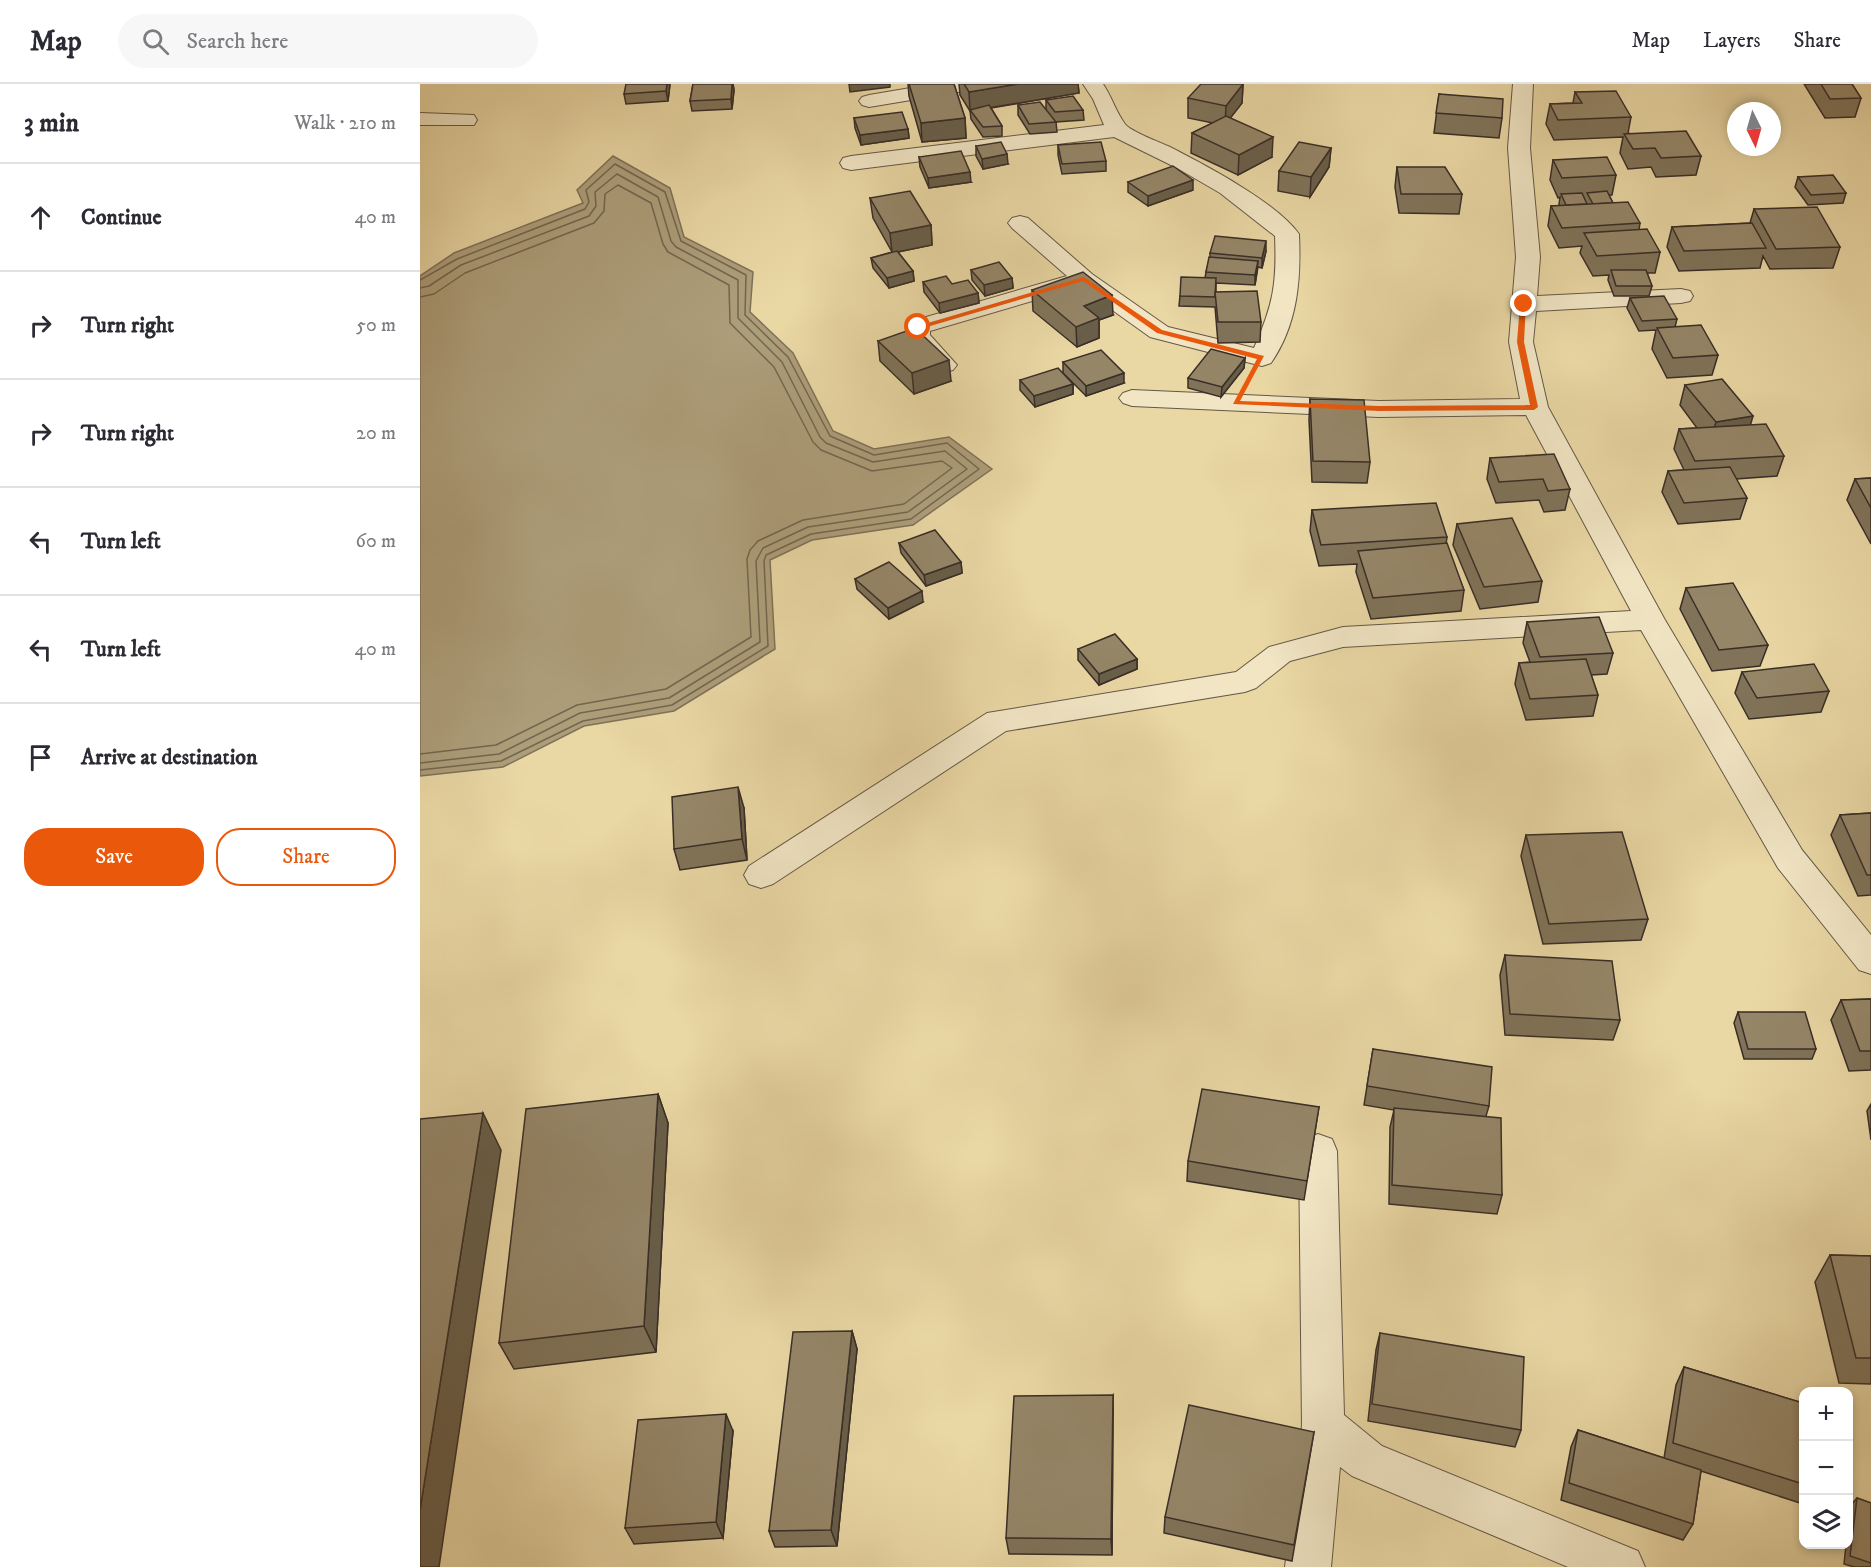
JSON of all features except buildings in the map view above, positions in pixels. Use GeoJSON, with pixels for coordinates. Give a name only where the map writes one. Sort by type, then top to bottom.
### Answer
{"type":"FeatureCollection","features":[{"type":"Feature","properties":{"kind":"street"},"geometry":{"type":"LineString","coordinates":[[869,101],[971,84]]}},
{"type":"Feature","properties":{"kind":"street"},"geometry":{"type":"LineString","coordinates":[[1093,84],[1103,99],[1117,130]]}},
{"type":"Feature","properties":{"kind":"street"},"geometry":{"type":"LineString","coordinates":[[1523,84],[1519,148],[1528,257],[1521,342],[1534,407],[1650,620],[1790,859],[1868,952]]}},
{"type":"Feature","properties":{"kind":"street"},"geometry":{"type":"LineString","coordinates":[[420,119],[466,120]]}},
{"type":"Feature","properties":{"kind":"street"},"geometry":{"type":"LineString","coordinates":[[851,163],[1117,130],[1188,163],[1269,216],[1287,234],[1289,274],[1281,315],[1262,357],[1235,403]]}},
{"type":"Feature","properties":{"kind":"street"},"geometry":{"type":"LineString","coordinates":[[1020,223],[1084,279],[1159,332],[1262,357]]}},
{"type":"Feature","properties":{"kind":"street"},"geometry":{"type":"LineString","coordinates":[[949,371],[918,336],[918,327],[1084,279]]}},
{"type":"Feature","properties":{"kind":"street"},"geometry":{"type":"LineString","coordinates":[[1524,304],[1681,296]]}},
{"type":"Feature","properties":{"kind":"street"},"geometry":{"type":"LineString","coordinates":[[1132,398],[1379,409],[1534,407]]}},
{"type":"Feature","properties":{"kind":"street"},"geometry":{"type":"LineString","coordinates":[[761,875],[998,721],[1245,681],[1280,654],[1343,638],[1650,620]]}},
{"type":"Feature","properties":{"kind":"street"},"geometry":{"type":"LineString","coordinates":[[1308,1567],[1323,1425],[1318,1151]]}},
{"type":"Feature","properties":{"kind":"street"},"geometry":{"type":"LineString","coordinates":[[1323,1425],[1367,1461],[1622,1567]]}},
{"type":"Feature","properties":{"kind":"water"},"geometry":{"type":"Polygon","coordinates":[[[613,156],[670,188],[684,237],[753,272],[750,312],[793,353],[833,431],[874,449],[949,437],[992,469],[913,525],[812,540],[770,560],[775,649],[674,711],[584,726],[503,767],[420,776],[420,276],[454,253],[583,203],[577,190],[613,156]]]}},
{"type":"Feature","properties":{"kind":"route"},"geometry":{"type":"LineString","coordinates":[[918,327],[1084,279],[1159,332],[1262,357],[1235,403],[1379,409],[1534,407],[1521,342],[1524,304]]}}]}
